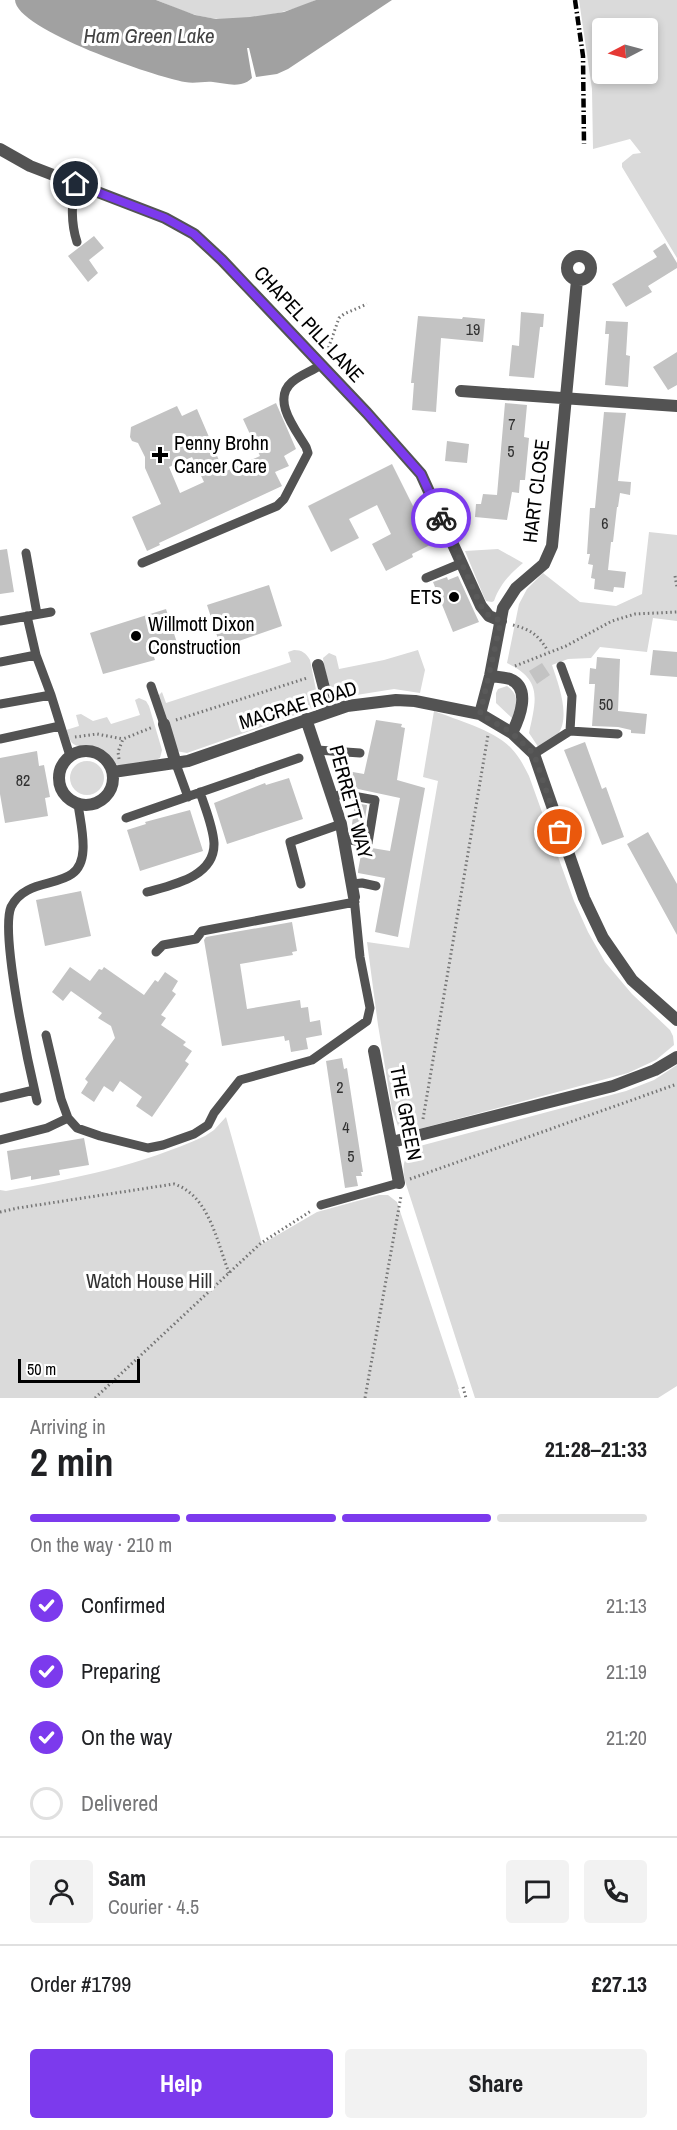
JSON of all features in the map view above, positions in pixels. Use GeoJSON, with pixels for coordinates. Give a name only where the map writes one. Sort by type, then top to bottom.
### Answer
{"type":"FeatureCollection","features":[{"type":"Feature","properties":{"kind":"street","name":"CHAPEL PILL LANE"},"geometry":{"type":"LineString","coordinates":[[0,149],[30,166],[165,218],[194,234],[222,260],[421,474],[481,606],[489,616],[501,621]]}},
{"type":"Feature","properties":{"kind":"street","name":"HART CLOSE"},"geometry":{"type":"LineString","coordinates":[[486,716],[497,677],[501,621],[508,598],[544,564],[552,546],[578,280]]}},
{"type":"Feature","properties":{"kind":"street"},"geometry":{"type":"LineString","coordinates":[[461,391],[677,405]]}},
{"type":"Feature","properties":{"kind":"street"},"geometry":{"type":"LineString","coordinates":[[319,670],[330,711]]}},
{"type":"Feature","properties":{"kind":"street"},"geometry":{"type":"LineString","coordinates":[[497,677],[512,680],[518,685],[521,695],[521,712],[512,733]]}},
{"type":"Feature","properties":{"kind":"street","name":"MACRAE ROAD"},"geometry":{"type":"LineString","coordinates":[[117,772],[176,764],[347,706],[396,700],[415,701],[486,716],[512,733],[534,754],[584,898],[603,938],[632,980],[677,1020]]}},
{"type":"Feature","properties":{"kind":"street","name":"PERRETT WAY"},"geometry":{"type":"LineString","coordinates":[[306,719],[341,824],[354,899]]}},
{"type":"Feature","properties":{"kind":"street"},"geometry":{"type":"LineString","coordinates":[[164,723],[176,764]]}},
{"type":"Feature","properties":{"kind":"street"},"geometry":{"type":"LineString","coordinates":[[87,751],[96,752],[117,772],[105,799],[87,806],[69,800],[59,783],[59,773],[70,756],[87,751]]}},
{"type":"Feature","properties":{"kind":"street","name":"THE GREEN"},"geometry":{"type":"LineString","coordinates":[[374,1051],[399,1183]]}},
{"type":"Feature","properties":{"kind":"street"},"geometry":{"type":"LineString","coordinates":[[392,1142],[614,1086],[655,1070],[677,1057]]}},
{"type":"Feature","properties":{"kind":"lane"},"geometry":{"type":"LineString","coordinates":[[76,184],[73,194],[73,231],[77,242]]}},
{"type":"Feature","properties":{"kind":"lane"},"geometry":{"type":"LineString","coordinates":[[142,562],[277,506],[284,499],[308,453],[284,408],[285,396],[293,381],[311,373],[319,363]]}},
{"type":"Feature","properties":{"kind":"lane"},"geometry":{"type":"LineString","coordinates":[[26,553],[36,655],[70,756]]}},
{"type":"Feature","properties":{"kind":"lane"},"geometry":{"type":"LineString","coordinates":[[426,578],[462,563]]}},
{"type":"Feature","properties":{"kind":"lane"},"geometry":{"type":"LineString","coordinates":[[0,621],[51,612]]}},
{"type":"Feature","properties":{"kind":"lane"},"geometry":{"type":"LineString","coordinates":[[0,662],[36,655]]}},
{"type":"Feature","properties":{"kind":"lane"},"geometry":{"type":"LineString","coordinates":[[561,666],[572,696],[570,731]]}},
{"type":"Feature","properties":{"kind":"lane"},"geometry":{"type":"LineString","coordinates":[[151,686],[164,723]]}},
{"type":"Feature","properties":{"kind":"lane"},"geometry":{"type":"LineString","coordinates":[[0,704],[51,695]]}},
{"type":"Feature","properties":{"kind":"lane"},"geometry":{"type":"LineString","coordinates":[[0,739],[60,726]]}},
{"type":"Feature","properties":{"kind":"lane"},"geometry":{"type":"LineString","coordinates":[[534,754],[570,731],[618,734]]}},
{"type":"Feature","properties":{"kind":"lane"},"geometry":{"type":"LineString","coordinates":[[317,750],[360,753]]}},
{"type":"Feature","properties":{"kind":"lane"},"geometry":{"type":"LineString","coordinates":[[126,818],[299,758]]}},
{"type":"Feature","properties":{"kind":"lane"},"geometry":{"type":"LineString","coordinates":[[176,764],[188,797]]}},
{"type":"Feature","properties":{"kind":"lane"},"geometry":{"type":"LineString","coordinates":[[147,892],[186,881],[198,874],[210,859],[214,840],[200,792]]}},
{"type":"Feature","properties":{"kind":"lane"},"geometry":{"type":"LineString","coordinates":[[333,796],[342,794],[375,800],[368,843],[344,839]]}},
{"type":"Feature","properties":{"kind":"lane"},"geometry":{"type":"LineString","coordinates":[[37,1101],[5,965],[9,910],[18,895],[27,889],[64,879],[77,870],[84,851],[78,804]]}},
{"type":"Feature","properties":{"kind":"lane"},"geometry":{"type":"LineString","coordinates":[[302,884],[290,842],[341,824]]}},
{"type":"Feature","properties":{"kind":"lane"},"geometry":{"type":"LineString","coordinates":[[352,884],[362,883],[376,886]]}},
{"type":"Feature","properties":{"kind":"lane"},"geometry":{"type":"LineString","coordinates":[[46,1035],[61,1099],[68,1118],[77,1128],[148,1148],[194,1134],[208,1125],[214,1113],[240,1080],[312,1060],[367,1022],[370,1008],[360,957],[354,899],[202,931],[196,939],[163,945],[156,952]]}},
{"type":"Feature","properties":{"kind":"lane"},"geometry":{"type":"LineString","coordinates":[[0,1098],[34,1090]]}},
{"type":"Feature","properties":{"kind":"lane"},"geometry":{"type":"LineString","coordinates":[[0,1140],[47,1128],[68,1118]]}},
{"type":"Feature","properties":{"kind":"lane"},"geometry":{"type":"LineString","coordinates":[[321,1205],[399,1183]]}},
{"type":"Feature","properties":{"kind":"path"},"geometry":{"type":"LineString","coordinates":[[319,363],[326,355],[339,318],[367,304]]}},
{"type":"Feature","properties":{"kind":"path"},"geometry":{"type":"LineString","coordinates":[[675,576],[677,587]]}},
{"type":"Feature","properties":{"kind":"path"},"geometry":{"type":"LineString","coordinates":[[497,677],[514,666],[566,646],[612,621],[635,614],[677,612]]}},
{"type":"Feature","properties":{"kind":"path"},"geometry":{"type":"LineString","coordinates":[[501,621],[528,629],[540,638],[548,651]]}},
{"type":"Feature","properties":{"kind":"path"},"geometry":{"type":"LineString","coordinates":[[117,772],[118,752],[123,739],[129,735],[319,670]]}},
{"type":"Feature","properties":{"kind":"path"},"geometry":{"type":"LineString","coordinates":[[415,1136],[421,1130],[486,716]]}},
{"type":"Feature","properties":{"kind":"path"},"geometry":{"type":"LineString","coordinates":[[64,740],[97,734],[123,739]]}},
{"type":"Feature","properties":{"kind":"path"},"geometry":{"type":"LineString","coordinates":[[365,1398],[400,1208],[399,1183],[677,1084]]}},
{"type":"Feature","properties":{"kind":"path"},"geometry":{"type":"LineString","coordinates":[[0,1212],[174,1184],[183,1187],[207,1214],[229,1273]]}},
{"type":"Feature","properties":{"kind":"path"},"geometry":{"type":"LineString","coordinates":[[95,1398],[261,1243],[321,1205]]}},
{"type":"Feature","properties":{"kind":"path"},"geometry":{"type":"LineString","coordinates":[[463,1387],[466,1398]]}},
{"type":"Feature","properties":{"kind":"green space"},"geometry":{"type":"Polygon","coordinates":[[[156,0],[316,0],[291,10],[262,16],[218,19],[199,16],[156,0]]]}},
{"type":"Feature","properties":{"kind":"green space"},"geometry":{"type":"Polygon","coordinates":[[[579,0],[677,0],[677,258],[622,167],[622,163],[633,154],[641,153],[630,139],[593,149],[592,89],[579,0]]]}},
{"type":"Feature","properties":{"kind":"green space"},"geometry":{"type":"Polygon","coordinates":[[[649,532],[677,535],[677,621],[653,618],[647,652],[600,647],[591,658],[568,659],[552,665],[562,700],[562,727],[552,740],[539,748],[529,733],[535,701],[532,684],[527,676],[507,663],[519,604],[527,589],[543,573],[580,602],[616,606],[642,594],[649,532]]]}},
{"type":"Feature","properties":{"kind":"green space"},"geometry":{"type":"Polygon","coordinates":[[[498,549],[523,563],[499,589],[494,601],[486,601],[465,551],[498,549]]]}},
{"type":"Feature","properties":{"kind":"green space"},"geometry":{"type":"Polygon","coordinates":[[[294,650],[304,652],[310,660],[318,700],[312,709],[187,753],[176,751],[158,696],[162,692],[166,703],[291,662],[288,652],[294,650]]]}},
{"type":"Feature","properties":{"kind":"green space"},"geometry":{"type":"Polygon","coordinates":[[[418,650],[425,670],[420,693],[394,689],[344,697],[335,687],[330,688],[323,658],[329,653],[336,656],[339,669],[418,650]]]}},
{"type":"Feature","properties":{"kind":"green space"},"geometry":{"type":"Polygon","coordinates":[[[507,686],[516,697],[512,718],[496,703],[498,689],[507,686]]]}},
{"type":"Feature","properties":{"kind":"green space"},"geometry":{"type":"Polygon","coordinates":[[[139,698],[146,701],[149,706],[162,750],[160,758],[136,764],[117,765],[97,749],[76,745],[71,741],[66,730],[79,726],[76,715],[81,714],[93,721],[107,717],[111,724],[140,715],[135,700],[139,698]]]}},
{"type":"Feature","properties":{"kind":"green space"},"geometry":{"type":"Polygon","coordinates":[[[434,711],[495,736],[516,754],[529,776],[574,901],[588,932],[605,962],[632,994],[670,1030],[674,1045],[656,1060],[628,1073],[408,1132],[398,1126],[392,1109],[367,942],[409,948],[438,781],[423,777],[434,711]]]}},
{"type":"Feature","properties":{"kind":"green space"},"geometry":{"type":"Polygon","coordinates":[[[87,761],[99,766],[104,778],[99,790],[87,795],[75,790],[70,778],[75,766],[87,761]]]}},
{"type":"Feature","properties":{"kind":"green space"},"geometry":{"type":"Polygon","coordinates":[[[677,1065],[677,1386],[658,1398],[475,1398],[405,1181],[404,1166],[408,1154],[416,1147],[626,1091],[654,1080],[677,1065]]]}},
{"type":"Feature","properties":{"kind":"green space","name":"Watch House Hill"},"geometry":{"type":"Polygon","coordinates":[[[226,1117],[262,1244],[317,1212],[379,1195],[388,1195],[397,1202],[461,1398],[0,1398],[0,1190],[6,1191],[82,1176],[156,1155],[205,1136],[226,1117]]]}},
{"type":"Feature","properties":{"kind":"water","name":"Ham Green Lake"},"geometry":{"type":"Polygon","coordinates":[[[15,0],[156,0],[195,15],[216,19],[284,12],[316,0],[392,0],[277,74],[256,77],[249,48],[247,48],[252,78],[234,85],[185,82],[119,62],[62,38],[38,25],[21,12],[15,0]]]}},
{"type":"Feature","properties":{"kind":"building"},"geometry":{"type":"Polygon","coordinates":[[[94,236],[104,248],[89,260],[98,273],[88,282],[68,256],[94,236]]]}},
{"type":"Feature","properties":{"kind":"building"},"geometry":{"type":"Polygon","coordinates":[[[665,243],[677,263],[677,268],[648,286],[652,292],[626,307],[612,284],[657,257],[653,251],[665,243]]]}},
{"type":"Feature","properties":{"kind":"building"},"geometry":{"type":"Polygon","coordinates":[[[521,312],[544,314],[543,327],[540,327],[534,378],[509,376],[512,345],[519,346],[521,312]]]}},
{"type":"Feature","properties":{"kind":"building"},"geometry":{"type":"Polygon","coordinates":[[[418,316],[485,319],[483,342],[441,338],[436,412],[412,410],[414,383],[411,383],[418,316]]]}},
{"type":"Feature","properties":{"kind":"building"},"geometry":{"type":"Polygon","coordinates":[[[606,321],[628,322],[626,355],[630,356],[628,387],[605,385],[609,334],[605,334],[606,321]]]}},
{"type":"Feature","properties":{"kind":"building"},"geometry":{"type":"Polygon","coordinates":[[[677,352],[677,385],[668,390],[653,367],[677,352]]]}},
{"type":"Feature","properties":{"kind":"building"},"geometry":{"type":"Polygon","coordinates":[[[276,403],[296,449],[284,456],[289,466],[275,472],[282,486],[159,543],[160,545],[147,551],[132,517],[161,504],[145,468],[145,457],[138,443],[132,441],[130,437],[131,427],[177,406],[182,416],[197,409],[224,472],[260,456],[243,419],[276,403]],[[192,457],[169,467],[180,493],[204,482],[192,457]]]}},
{"type":"Feature","properties":{"kind":"building"},"geometry":{"type":"Polygon","coordinates":[[[505,403],[527,405],[524,437],[529,438],[525,480],[520,480],[519,493],[512,492],[507,520],[475,517],[476,504],[481,504],[483,494],[497,495],[505,403]]]}},
{"type":"Feature","properties":{"kind":"building"},"geometry":{"type":"Polygon","coordinates":[[[604,412],[626,413],[618,481],[631,482],[630,495],[620,493],[608,570],[626,572],[624,588],[614,587],[613,592],[594,589],[595,579],[591,578],[593,565],[588,564],[590,554],[587,554],[590,508],[595,508],[604,412]]]}},
{"type":"Feature","properties":{"kind":"building"},"geometry":{"type":"Polygon","coordinates":[[[447,441],[469,444],[467,463],[445,461],[447,441]]]}},
{"type":"Feature","properties":{"kind":"building"},"geometry":{"type":"Polygon","coordinates":[[[392,464],[432,544],[386,571],[372,544],[391,534],[377,505],[349,519],[359,538],[331,552],[308,506],[392,464]]]}},
{"type":"Feature","properties":{"kind":"building"},"geometry":{"type":"Polygon","coordinates":[[[7,549],[14,592],[0,594],[0,550],[7,549]]]}},
{"type":"Feature","properties":{"kind":"building","name":"ETS"},"geometry":{"type":"Polygon","coordinates":[[[458,576],[479,622],[453,632],[433,582],[458,576]]]}},
{"type":"Feature","properties":{"kind":"building"},"geometry":{"type":"Polygon","coordinates":[[[269,585],[282,626],[236,642],[236,640],[220,645],[207,605],[269,585]]]}},
{"type":"Feature","properties":{"kind":"building"},"geometry":{"type":"Polygon","coordinates":[[[166,609],[179,649],[154,657],[155,660],[103,674],[90,633],[166,609]]]}},
{"type":"Feature","properties":{"kind":"building"},"geometry":{"type":"Polygon","coordinates":[[[653,650],[677,652],[677,677],[650,675],[653,650]]]}},
{"type":"Feature","properties":{"kind":"building"},"geometry":{"type":"Polygon","coordinates":[[[597,657],[620,659],[618,711],[647,714],[645,734],[631,733],[631,730],[618,727],[592,726],[595,684],[589,684],[590,668],[596,669],[597,657]]]}},
{"type":"Feature","properties":{"kind":"building"},"geometry":{"type":"Polygon","coordinates":[[[542,663],[550,675],[537,684],[529,671],[542,663]]]}},
{"type":"Feature","properties":{"kind":"building"},"geometry":{"type":"Polygon","coordinates":[[[376,720],[402,724],[401,727],[405,728],[397,780],[425,788],[398,937],[375,932],[385,878],[358,873],[358,871],[362,849],[390,851],[400,798],[344,786],[347,771],[364,774],[376,720]]]}},
{"type":"Feature","properties":{"kind":"building"},"geometry":{"type":"Polygon","coordinates":[[[585,742],[602,789],[606,787],[624,837],[602,845],[564,750],[585,742]]]}},
{"type":"Feature","properties":{"kind":"building"},"geometry":{"type":"Polygon","coordinates":[[[37,751],[39,766],[44,765],[50,797],[45,798],[48,816],[5,823],[0,794],[0,758],[37,751]]]}},
{"type":"Feature","properties":{"kind":"building"},"geometry":{"type":"Polygon","coordinates":[[[289,778],[303,819],[227,844],[214,803],[265,783],[266,785],[289,778]]]}},
{"type":"Feature","properties":{"kind":"building"},"geometry":{"type":"Polygon","coordinates":[[[355,803],[367,805],[363,833],[351,831],[355,803]]]}},
{"type":"Feature","properties":{"kind":"building"},"geometry":{"type":"Polygon","coordinates":[[[190,810],[203,851],[140,871],[127,830],[146,824],[145,822],[190,810]]]}},
{"type":"Feature","properties":{"kind":"building"},"geometry":{"type":"Polygon","coordinates":[[[648,832],[677,884],[677,935],[627,844],[648,832]]]}},
{"type":"Feature","properties":{"kind":"building"},"geometry":{"type":"Polygon","coordinates":[[[81,891],[91,936],[45,946],[36,900],[81,891]]]}},
{"type":"Feature","properties":{"kind":"building"},"geometry":{"type":"Polygon","coordinates":[[[292,922],[297,951],[292,952],[293,955],[240,964],[247,1009],[300,1000],[301,1008],[308,1007],[310,1022],[320,1020],[322,1035],[306,1038],[308,1049],[291,1052],[289,1040],[285,1041],[284,1036],[222,1046],[204,940],[206,937],[292,922]]]}},
{"type":"Feature","properties":{"kind":"building"},"geometry":{"type":"Polygon","coordinates":[[[70,967],[90,981],[99,969],[102,970],[104,967],[144,995],[155,980],[158,982],[165,972],[178,981],[172,991],[176,994],[161,1015],[166,1018],[161,1025],[186,1042],[183,1045],[192,1051],[185,1061],[189,1064],[152,1117],[136,1106],[142,1097],[120,1081],[113,1092],[104,1086],[94,1102],[81,1093],[88,1082],[85,1079],[115,1038],[111,1026],[98,1018],[102,1013],[71,991],[63,1001],[52,992],[70,967]]]}},
{"type":"Feature","properties":{"kind":"building"},"geometry":{"type":"Polygon","coordinates":[[[342,1058],[344,1069],[347,1068],[363,1172],[361,1172],[362,1176],[356,1176],[358,1186],[345,1188],[326,1061],[342,1058]]]}},
{"type":"Feature","properties":{"kind":"building"},"geometry":{"type":"Polygon","coordinates":[[[84,1138],[89,1165],[59,1170],[60,1175],[31,1180],[31,1176],[11,1180],[7,1151],[84,1138]]]}},
{"type":"Feature","properties":{"kind":"railway"},"geometry":{"type":"LineString","coordinates":[[575,0],[583,56],[584,144]]}},
{"type":"Feature","properties":{"kind":"way so far"},"geometry":{"type":"LineString","coordinates":[[441,518],[481,606],[489,616],[501,621],[480,714],[512,733],[534,754],[560,832]]}},
{"type":"Feature","properties":{"kind":"place","name":"Penny Brohn Cancer Care"},"geometry":{"type":"Point","coordinates":[160,455]}},
{"type":"Feature","properties":{"kind":"place","name":"ETS"},"geometry":{"type":"Point","coordinates":[454,597]}},
{"type":"Feature","properties":{"kind":"place","name":"Willmott Dixon Construction"},"geometry":{"type":"Point","coordinates":[136,636]}},
{"type":"Feature","properties":{"kind":"route"},"geometry":{"type":"LineString","coordinates":[[76,184],[165,218],[194,234],[222,260],[367,413],[421,474],[441,518]]}}]}
